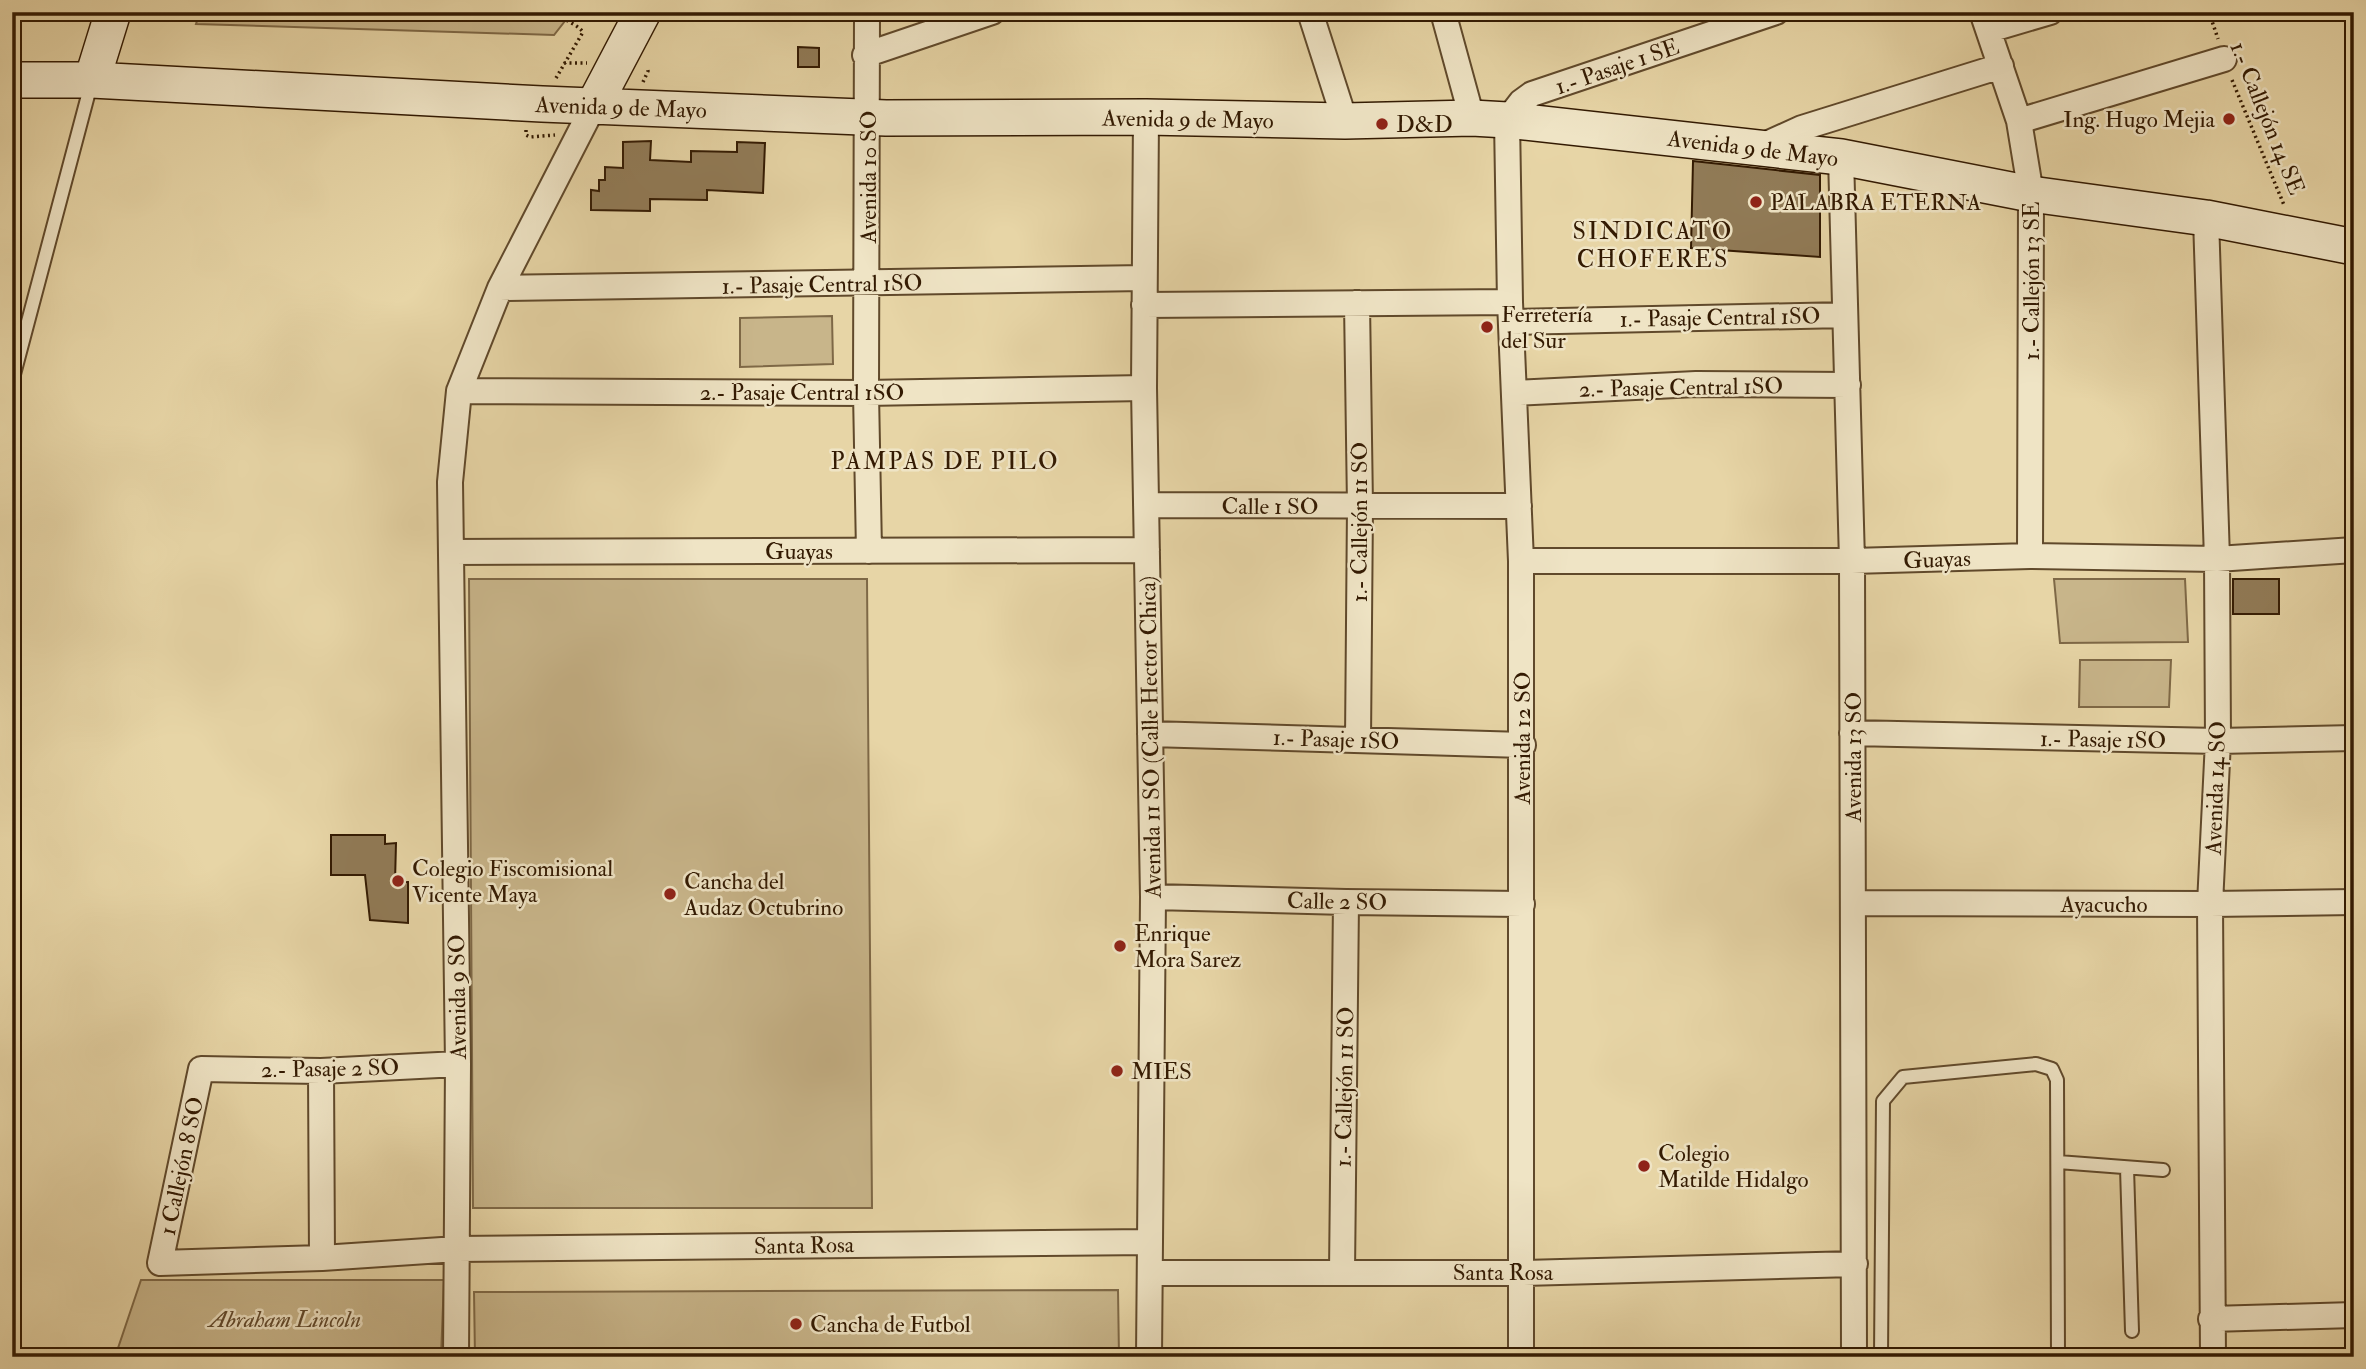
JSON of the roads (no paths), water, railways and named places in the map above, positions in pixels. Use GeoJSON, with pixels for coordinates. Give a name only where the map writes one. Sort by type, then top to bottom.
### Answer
{"type":"FeatureCollection","features":[{"type":"Feature","properties":{"kind":"street"},"geometry":{"type":"LineString","coordinates":[[92,80],[113,12]]}},
{"type":"Feature","properties":{"kind":"street"},"geometry":{"type":"LineString","coordinates":[[593,107],[643,12]]}},
{"type":"Feature","properties":{"kind":"street","name":"Avenida 10 SO"},"geometry":{"type":"LineString","coordinates":[[867,12],[866,393],[869,551]]}},
{"type":"Feature","properties":{"kind":"street"},"geometry":{"type":"LineString","coordinates":[[866,55],[992,12]]}},
{"type":"Feature","properties":{"kind":"street"},"geometry":{"type":"LineString","coordinates":[[1310,12],[1345,121]]}},
{"type":"Feature","properties":{"kind":"street"},"geometry":{"type":"LineString","coordinates":[[1443,12],[1472,118]]}},
{"type":"Feature","properties":{"kind":"street","name":"1.- Pasaje 1 SE"},"geometry":{"type":"LineString","coordinates":[[1507,120],[1521,102],[1532,94],[1776,12]]}},
{"type":"Feature","properties":{"kind":"street"},"geometry":{"type":"LineString","coordinates":[[1986,21],[2050,12]]}},
{"type":"Feature","properties":{"kind":"street","name":"1.- Callejón 13 SE"},"geometry":{"type":"LineString","coordinates":[[1986,21],[2019,121],[2031,194],[2030,556]]}},
{"type":"Feature","properties":{"kind":"street"},"geometry":{"type":"LineString","coordinates":[[2019,121],[2224,59]]}},
{"type":"Feature","properties":{"kind":"street"},"geometry":{"type":"LineString","coordinates":[[1757,148],[1802,128],[2001,66]]}},
{"type":"Feature","properties":{"kind":"street","name":"Avenida 9 de Mayo"},"geometry":{"type":"LineString","coordinates":[[12,80],[92,80],[593,107],[868,117],[1507,120],[1841,158],[2031,194],[2206,218],[2354,247]]}},
{"type":"Feature","properties":{"kind":"street","name":"Avenida 9 SO"},"geometry":{"type":"LineString","coordinates":[[456,1357],[458,1064],[450,482],[459,391],[500,288],[593,107]]}},
{"type":"Feature","properties":{"kind":"street","name":"Avenida 11 SO (Calle Hector Chica)"},"geometry":{"type":"LineString","coordinates":[[1146,117],[1144,388],[1153,897],[1149,1357]]}},
{"type":"Feature","properties":{"kind":"street","name":"Avenida 12 SO"},"geometry":{"type":"LineString","coordinates":[[1507,120],[1521,561],[1521,1357]]}},
{"type":"Feature","properties":{"kind":"street","name":"Avenida 13 SO"},"geometry":{"type":"LineString","coordinates":[[1841,158],[1852,561],[1854,1357]]}},
{"type":"Feature","properties":{"kind":"street","name":"Avenida 14 SO"},"geometry":{"type":"LineString","coordinates":[[2206,218],[2217,559],[2218,741],[2210,904],[2213,1357]]}},
{"type":"Feature","properties":{"kind":"street","name":"1.- Pasaje Central 1SO"},"geometry":{"type":"LineString","coordinates":[[500,288],[1144,278]]}},
{"type":"Feature","properties":{"kind":"street","name":"1.- Pasaje Central 1SO"},"geometry":{"type":"LineString","coordinates":[[1144,305],[1357,303],[1511,312],[1845,315]]}},
{"type":"Feature","properties":{"kind":"street","name":"1.- Callejón 11 SO"},"geometry":{"type":"LineString","coordinates":[[1357,303],[1360,506],[1358,740]]}},
{"type":"Feature","properties":{"kind":"street","name":"2.- Pasaje Central 1SO"},"geometry":{"type":"LineString","coordinates":[[1514,393],[1696,384],[1848,385]]}},
{"type":"Feature","properties":{"kind":"street","name":"2.- Pasaje Central 1SO"},"geometry":{"type":"LineString","coordinates":[[459,391],[866,393],[1144,388]]}},
{"type":"Feature","properties":{"kind":"street","name":"Calle 1 SO"},"geometry":{"type":"LineString","coordinates":[[1146,505],[1519,506]]}},
{"type":"Feature","properties":{"kind":"street","name":"Guayas"},"geometry":{"type":"LineString","coordinates":[[451,552],[1147,550]]}},
{"type":"Feature","properties":{"kind":"street","name":"Guayas"},"geometry":{"type":"LineString","coordinates":[[1521,561],[1852,561],[2030,556],[2217,559],[2354,550]]}},
{"type":"Feature","properties":{"kind":"street","name":"1.- Pasaje 1SO"},"geometry":{"type":"LineString","coordinates":[[1852,733],[2218,741],[2354,738]]}},
{"type":"Feature","properties":{"kind":"street","name":"1.- Pasaje 1SO"},"geometry":{"type":"LineString","coordinates":[[1150,734],[1523,745]]}},
{"type":"Feature","properties":{"kind":"street","name":"Calle 2 SO"},"geometry":{"type":"LineString","coordinates":[[1153,897],[1522,904]]}},
{"type":"Feature","properties":{"kind":"street","name":"1.- Callejón 11 SO"},"geometry":{"type":"LineString","coordinates":[[1342,1272],[1346,902]]}},
{"type":"Feature","properties":{"kind":"street","name":"Ayacucho"},"geometry":{"type":"LineString","coordinates":[[1854,903],[2354,902]]}},
{"type":"Feature","properties":{"kind":"street","name":"2.- Pasaje 2 SO"},"geometry":{"type":"LineString","coordinates":[[201,1069],[321,1071],[458,1064]]}},
{"type":"Feature","properties":{"kind":"street","name":"1 Callejón 8 SO"},"geometry":{"type":"LineString","coordinates":[[160,1263],[201,1069]]}},
{"type":"Feature","properties":{"kind":"street"},"geometry":{"type":"LineString","coordinates":[[321,1071],[322,1258]]}},
{"type":"Feature","properties":{"kind":"street","name":"Santa Rosa"},"geometry":{"type":"LineString","coordinates":[[160,1263],[322,1258],[457,1249],[1150,1242]]}},
{"type":"Feature","properties":{"kind":"street","name":"Santa Rosa"},"geometry":{"type":"LineString","coordinates":[[1150,1273],[1521,1273],[1855,1265]]}},
{"type":"Feature","properties":{"kind":"street"},"geometry":{"type":"LineString","coordinates":[[2211,1319],[2354,1315]]}},
{"type":"Feature","properties":{"kind":"lane"},"geometry":{"type":"LineString","coordinates":[[12,382],[92,80]]}},
{"type":"Feature","properties":{"kind":"lane"},"geometry":{"type":"LineString","coordinates":[[1881,1357],[1883,1101],[1903,1077],[2036,1064],[2052,1069],[2057,1080],[2058,1357]]}},
{"type":"Feature","properties":{"kind":"lane"},"geometry":{"type":"LineString","coordinates":[[2058,1163],[2163,1170]]}},
{"type":"Feature","properties":{"kind":"lane"},"geometry":{"type":"LineString","coordinates":[[2127,1168],[2132,1331]]}},
{"type":"Feature","properties":{"kind":"place","name":"Ing. Hugo Mejia"},"geometry":{"type":"Point","coordinates":[2229,119]}},
{"type":"Feature","properties":{"kind":"place","name":"D&D"},"geometry":{"type":"Point","coordinates":[1382,124]}},
{"type":"Feature","properties":{"kind":"place","name":"PALABRA ETERNA"},"geometry":{"type":"Point","coordinates":[1756,202]}},
{"type":"Feature","properties":{"kind":"place","name":"Ferretería del Sur"},"geometry":{"type":"Point","coordinates":[1487,327]}},
{"type":"Feature","properties":{"kind":"place","name":"Colegio Fiscomisional Vicente Maya"},"geometry":{"type":"Point","coordinates":[398,881]}},
{"type":"Feature","properties":{"kind":"place","name":"Cancha del Audaz Octubrino"},"geometry":{"type":"Point","coordinates":[670,894]}},
{"type":"Feature","properties":{"kind":"place","name":"Enrique Mora Sarez"},"geometry":{"type":"Point","coordinates":[1120,946]}},
{"type":"Feature","properties":{"kind":"place","name":"MIES"},"geometry":{"type":"Point","coordinates":[1117,1071]}},
{"type":"Feature","properties":{"kind":"place","name":"Colegio Matilde Hidalgo"},"geometry":{"type":"Point","coordinates":[1644,1166]}},
{"type":"Feature","properties":{"kind":"place","name":"Cancha de Futbol"},"geometry":{"type":"Point","coordinates":[796,1324]}},
{"type":"Feature","properties":{"kind":"district","name":"SINDICATO CHOFERES"},"geometry":{"type":"Point","coordinates":[1653,245]}},
{"type":"Feature","properties":{"kind":"district","name":"PAMPAS DE PILO"},"geometry":{"type":"Point","coordinates":[945,461]}},
{"type":"Feature","properties":{"kind":"park label","name":"Abraham Lincoln"},"geometry":{"type":"Point","coordinates":[285,1319]}}]}
